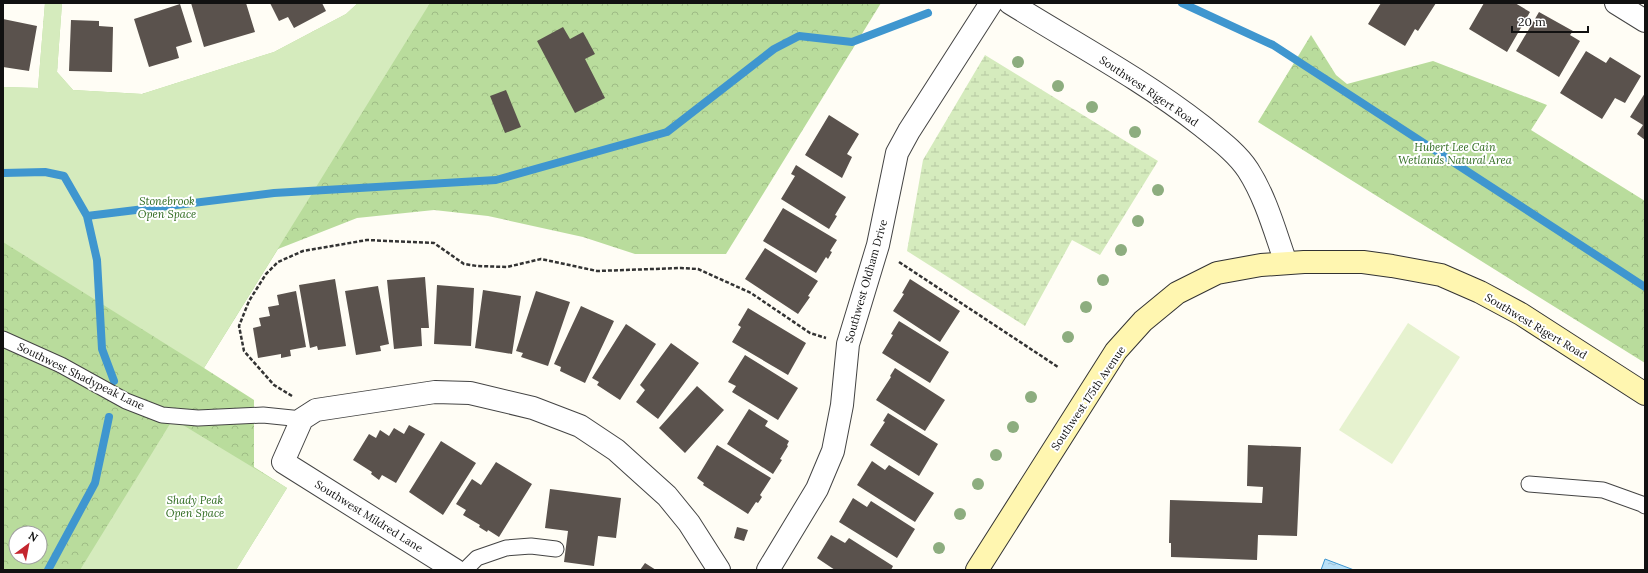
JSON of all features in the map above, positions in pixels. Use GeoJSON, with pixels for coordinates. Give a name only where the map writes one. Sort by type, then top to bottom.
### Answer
{"type":"FeatureCollection","features":[{"type":"Feature","properties":{"kind":"main road","name":"Southwest Rigert Road"},"geometry":{"type":"LineString","coordinates":[[1286,263],[1363,262],[1441,275],[1480,292],[1521,314],[1645,394]]}},
{"type":"Feature","properties":{"kind":"main road","name":"Southwest 175th Avenue"},"geometry":{"type":"LineString","coordinates":[[977,570],[1116,351],[1143,321],[1177,293],[1217,273],[1260,265],[1286,263]]}},
{"type":"Feature","properties":{"kind":"street","name":"Southwest Oldham Drive"},"geometry":{"type":"LineString","coordinates":[[768,570],[817,489],[833,451],[842,405],[848,344],[878,245],[897,153],[909,131],[991,3]]}},
{"type":"Feature","properties":{"kind":"street","name":"Southwest Rigert Road"},"geometry":{"type":"LineString","coordinates":[[1010,3],[1179,109],[1225,145],[1248,170],[1268,213],[1286,263]]}},
{"type":"Feature","properties":{"kind":"street"},"geometry":{"type":"LineString","coordinates":[[1616,3],[1645,21]]}},
{"type":"Feature","properties":{"kind":"street"},"geometry":{"type":"LineString","coordinates":[[309,415],[435,392],[470,393],[533,408],[580,426],[616,450],[667,496],[689,523],[719,570]]}},
{"type":"Feature","properties":{"kind":"street","name":"Southwest Mildred Lane"},"geometry":{"type":"LineString","coordinates":[[309,415],[283,462],[455,570]]}},
{"type":"Feature","properties":{"kind":"lane","name":"Southwest Shadypeak Lane"},"geometry":{"type":"LineString","coordinates":[[3,339],[61,365],[126,401],[162,415],[198,418],[263,415],[309,415]]}},
{"type":"Feature","properties":{"kind":"lane"},"geometry":{"type":"LineString","coordinates":[[1529,484],[1603,490],[1645,506]]}},
{"type":"Feature","properties":{"kind":"lane"},"geometry":{"type":"LineString","coordinates":[[465,570],[477,558],[506,548],[531,546],[556,549]]}},
{"type":"Feature","properties":{"kind":"path"},"geometry":{"type":"LineString","coordinates":[[309,415],[274,385],[244,351],[239,326],[249,301],[266,274],[278,262],[303,251],[367,240],[434,243],[464,264],[477,266],[507,267],[540,259],[597,271],[681,268],[698,270],[751,293],[810,333],[848,344]]}},
{"type":"Feature","properties":{"kind":"path"},"geometry":{"type":"LineString","coordinates":[[878,245],[906,268],[1058,367]]}},
{"type":"Feature","properties":{"kind":"green space"},"geometry":{"type":"Polygon","coordinates":[[[45,3],[62,3],[57,72],[73,90],[142,94],[274,52],[346,14],[358,3],[881,3],[726,254],[635,254],[583,237],[488,216],[434,210],[357,218],[278,249],[204,368],[254,400],[254,467],[287,488],[236,570],[3,570],[3,87],[38,88],[45,3]]]}},
{"type":"Feature","properties":{"kind":"green space","name":"Stonebrook Open Space"},"geometry":{"type":"Polygon","coordinates":[[[45,3],[62,3],[57,72],[73,90],[142,94],[274,52],[346,14],[358,3],[430,3],[204,368],[3,242],[3,87],[38,88],[45,3]]]}},
{"type":"Feature","properties":{"kind":"green space","name":"Hubert Lee Cain Wetlands Natural Area"},"geometry":{"type":"Polygon","coordinates":[[[1311,35],[1336,75],[1347,84],[1433,61],[1547,105],[1531,130],[1645,201],[1645,363],[1258,122],[1311,35]]]}},
{"type":"Feature","properties":{"kind":"green space"},"geometry":{"type":"Polygon","coordinates":[[[985,55],[1158,161],[1100,255],[1072,240],[1025,326],[907,251],[923,160],[985,55]]]}},
{"type":"Feature","properties":{"kind":"green space"},"geometry":{"type":"Polygon","coordinates":[[[1408,323],[1460,357],[1392,464],[1339,430],[1408,323]]]}},
{"type":"Feature","properties":{"kind":"green space","name":"Shady Peak Open Space"},"geometry":{"type":"Polygon","coordinates":[[[173,419],[287,488],[236,570],[80,570],[173,419]]]}},
{"type":"Feature","properties":{"kind":"water"},"geometry":{"type":"Polygon","coordinates":[[[1325,559],[1354,570],[1321,570],[1325,559]]]}},
{"type":"Feature","properties":{"kind":"building"},"geometry":{"type":"Polygon","coordinates":[[[191,3],[246,3],[255,32],[204,47],[191,3]]]}},
{"type":"Feature","properties":{"kind":"building"},"geometry":{"type":"Polygon","coordinates":[[[270,3],[322,3],[326,11],[294,28],[288,17],[279,21],[270,3]]]}},
{"type":"Feature","properties":{"kind":"building"},"geometry":{"type":"Polygon","coordinates":[[[1381,3],[1436,3],[1418,31],[1415,29],[1405,46],[1368,24],[1381,3]]]}},
{"type":"Feature","properties":{"kind":"building"},"geometry":{"type":"Polygon","coordinates":[[[1484,3],[1515,3],[1530,12],[1507,52],[1469,29],[1484,3]]]}},
{"type":"Feature","properties":{"kind":"building"},"geometry":{"type":"Polygon","coordinates":[[[180,4],[192,42],[176,47],[179,58],[149,67],[134,19],[180,4]]]}},
{"type":"Feature","properties":{"kind":"building"},"geometry":{"type":"Polygon","coordinates":[[[1539,12],[1573,31],[1570,35],[1580,41],[1559,77],[1516,51],[1539,12]]]}},
{"type":"Feature","properties":{"kind":"building"},"geometry":{"type":"Polygon","coordinates":[[[3,19],[37,26],[29,71],[3,67],[3,19]]]}},
{"type":"Feature","properties":{"kind":"building"},"geometry":{"type":"Polygon","coordinates":[[[71,20],[99,21],[99,26],[113,27],[112,72],[69,71],[71,20]]]}},
{"type":"Feature","properties":{"kind":"building"},"geometry":{"type":"Polygon","coordinates":[[[563,27],[570,39],[583,32],[595,54],[585,59],[605,98],[575,113],[537,41],[563,27]]]}},
{"type":"Feature","properties":{"kind":"building"},"geometry":{"type":"Polygon","coordinates":[[[1586,51],[1606,63],[1610,57],[1641,76],[1625,103],[1615,98],[1602,119],[1560,93],[1586,51]]]}},
{"type":"Feature","properties":{"kind":"building"},"geometry":{"type":"Polygon","coordinates":[[[506,90],[521,127],[505,133],[490,96],[506,90]]]}},
{"type":"Feature","properties":{"kind":"building"},"geometry":{"type":"Polygon","coordinates":[[[1645,93],[1645,140],[1637,134],[1643,125],[1630,117],[1645,93]]]}},
{"type":"Feature","properties":{"kind":"building"},"geometry":{"type":"Polygon","coordinates":[[[829,115],[859,134],[847,154],[852,157],[842,178],[805,155],[829,115]]]}},
{"type":"Feature","properties":{"kind":"building"},"geometry":{"type":"Polygon","coordinates":[[[796,165],[846,197],[835,215],[837,216],[829,229],[781,199],[795,176],[791,174],[796,165]]]}},
{"type":"Feature","properties":{"kind":"building"},"geometry":{"type":"Polygon","coordinates":[[[783,208],[837,240],[830,251],[832,252],[828,259],[826,257],[816,273],[763,241],[783,208]]]}},
{"type":"Feature","properties":{"kind":"building"},"geometry":{"type":"Polygon","coordinates":[[[765,248],[818,281],[808,296],[810,297],[798,314],[745,279],[765,248]]]}},
{"type":"Feature","properties":{"kind":"building"},"geometry":{"type":"Polygon","coordinates":[[[425,277],[429,328],[421,328],[422,346],[394,349],[387,280],[425,277]]]}},
{"type":"Feature","properties":{"kind":"building"},"geometry":{"type":"Polygon","coordinates":[[[335,279],[346,346],[318,350],[317,346],[310,348],[299,285],[335,279]]]}},
{"type":"Feature","properties":{"kind":"building"},"geometry":{"type":"Polygon","coordinates":[[[910,279],[960,311],[940,342],[893,311],[904,294],[902,293],[910,279]]]}},
{"type":"Feature","properties":{"kind":"building"},"geometry":{"type":"Polygon","coordinates":[[[437,285],[474,288],[471,346],[434,344],[437,285]]]}},
{"type":"Feature","properties":{"kind":"building"},"geometry":{"type":"Polygon","coordinates":[[[378,286],[389,344],[380,346],[381,351],[356,355],[345,291],[378,286]]]}},
{"type":"Feature","properties":{"kind":"building"},"geometry":{"type":"Polygon","coordinates":[[[483,290],[521,296],[512,354],[475,348],[483,290]]]}},
{"type":"Feature","properties":{"kind":"building"},"geometry":{"type":"Polygon","coordinates":[[[296,291],[306,347],[290,350],[291,356],[281,358],[281,354],[258,358],[253,328],[261,326],[259,318],[270,316],[268,307],[279,305],[277,295],[296,291]]]}},
{"type":"Feature","properties":{"kind":"building"},"geometry":{"type":"Polygon","coordinates":[[[536,291],[570,302],[548,366],[521,357],[523,353],[516,351],[536,291]]]}},
{"type":"Feature","properties":{"kind":"building"},"geometry":{"type":"Polygon","coordinates":[[[581,306],[614,321],[585,383],[560,371],[561,367],[554,364],[581,306]]]}},
{"type":"Feature","properties":{"kind":"building"},"geometry":{"type":"Polygon","coordinates":[[[748,308],[806,343],[788,375],[732,342],[741,327],[738,325],[748,308]]]}},
{"type":"Feature","properties":{"kind":"building"},"geometry":{"type":"Polygon","coordinates":[[[899,321],[949,352],[930,383],[882,353],[893,335],[891,334],[899,321]]]}},
{"type":"Feature","properties":{"kind":"building"},"geometry":{"type":"Polygon","coordinates":[[[626,324],[656,344],[620,400],[597,385],[599,382],[592,378],[626,324]]]}},
{"type":"Feature","properties":{"kind":"building"},"geometry":{"type":"Polygon","coordinates":[[[671,343],[699,363],[658,419],[636,402],[645,390],[640,385],[671,343]]]}},
{"type":"Feature","properties":{"kind":"building"},"geometry":{"type":"Polygon","coordinates":[[[745,355],[798,388],[778,420],[732,392],[736,386],[728,382],[745,355]]]}},
{"type":"Feature","properties":{"kind":"building"},"geometry":{"type":"Polygon","coordinates":[[[895,368],[945,400],[925,431],[876,400],[895,368]]]}},
{"type":"Feature","properties":{"kind":"building"},"geometry":{"type":"Polygon","coordinates":[[[697,386],[724,410],[685,453],[659,428],[697,386]]]}},
{"type":"Feature","properties":{"kind":"building"},"geometry":{"type":"Polygon","coordinates":[[[749,409],[768,421],[765,426],[789,441],[788,446],[780,459],[782,460],[773,474],[727,444],[749,409]]]}},
{"type":"Feature","properties":{"kind":"building"},"geometry":{"type":"Polygon","coordinates":[[[888,413],[938,444],[919,476],[870,445],[885,422],[883,421],[888,413]]]}},
{"type":"Feature","properties":{"kind":"building"},"geometry":{"type":"Polygon","coordinates":[[[409,425],[425,434],[396,483],[382,475],[379,480],[371,474],[372,472],[353,460],[369,434],[376,438],[380,430],[389,436],[394,428],[404,434],[409,425]]]}},
{"type":"Feature","properties":{"kind":"building"},"geometry":{"type":"Polygon","coordinates":[[[441,441],[476,463],[443,515],[409,492],[441,441]]]}},
{"type":"Feature","properties":{"kind":"building"},"geometry":{"type":"Polygon","coordinates":[[[717,445],[771,478],[760,495],[762,497],[758,503],[756,502],[748,514],[703,485],[704,483],[697,478],[717,445]]]}},
{"type":"Feature","properties":{"kind":"building"},"geometry":{"type":"Polygon","coordinates":[[[1248,445],[1301,447],[1297,536],[1258,535],[1257,560],[1171,557],[1171,543],[1169,543],[1170,500],[1262,503],[1263,487],[1247,486],[1248,445]]]}},
{"type":"Feature","properties":{"kind":"building"},"geometry":{"type":"Polygon","coordinates":[[[872,461],[885,470],[889,465],[934,493],[915,522],[857,485],[872,461]]]}},
{"type":"Feature","properties":{"kind":"building"},"geometry":{"type":"Polygon","coordinates":[[[496,462],[532,484],[499,537],[488,530],[487,532],[479,527],[480,525],[463,515],[466,510],[456,504],[472,479],[481,485],[496,462]]]}},
{"type":"Feature","properties":{"kind":"building"},"geometry":{"type":"Polygon","coordinates":[[[550,489],[621,498],[616,538],[598,536],[594,566],[564,562],[568,531],[545,528],[550,489]]]}},
{"type":"Feature","properties":{"kind":"building"},"geometry":{"type":"Polygon","coordinates":[[[853,498],[867,507],[871,501],[915,529],[897,558],[839,522],[853,498]]]}},
{"type":"Feature","properties":{"kind":"building"},"geometry":{"type":"Polygon","coordinates":[[[737,527],[748,530],[744,541],[734,538],[737,527]]]}},
{"type":"Feature","properties":{"kind":"building"},"geometry":{"type":"Polygon","coordinates":[[[831,535],[845,543],[849,538],[893,566],[891,570],[835,570],[817,558],[831,535]]]}},
{"type":"Feature","properties":{"kind":"building"},"geometry":{"type":"Polygon","coordinates":[[[645,563],[656,570],[640,570],[645,563]]]}},
{"type":"Feature","properties":{"kind":"waterway"},"geometry":{"type":"LineString","coordinates":[[1182,3],[1273,45],[1645,287]]}},
{"type":"Feature","properties":{"kind":"waterway"},"geometry":{"type":"LineString","coordinates":[[3,173],[45,172],[64,176],[87,216],[274,193],[496,180],[667,132],[774,49],[799,36],[852,42],[928,13]]}},
{"type":"Feature","properties":{"kind":"waterway"},"geometry":{"type":"LineString","coordinates":[[87,216],[97,260],[102,349],[114,381]]}},
{"type":"Feature","properties":{"kind":"waterway"},"geometry":{"type":"LineString","coordinates":[[48,570],[95,483],[109,417]]}}]}
